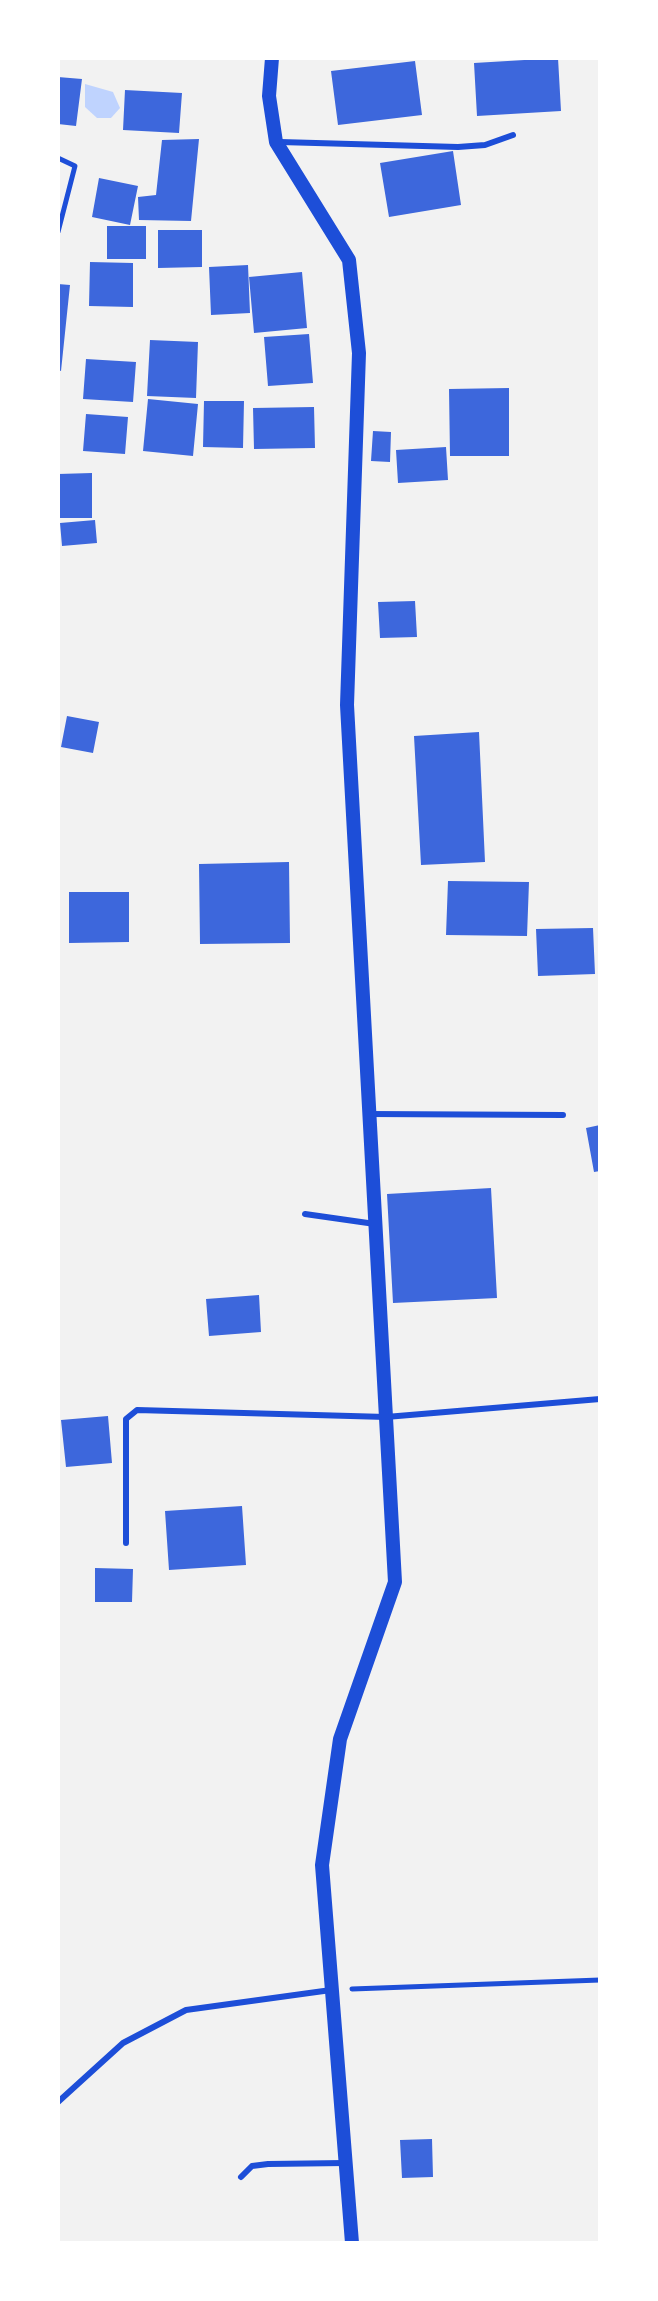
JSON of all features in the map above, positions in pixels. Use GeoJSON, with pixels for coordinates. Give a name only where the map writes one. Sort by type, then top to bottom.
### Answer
{"type":"FeatureCollection","features":[{"type":"Feature","properties":{"kind":"street"},"geometry":{"type":"LineString","coordinates":[[272,58],[269,96],[276,142],[349,260],[359,353],[347,705],[395,1582],[340,1739],[322,1865],[352,2243]]}},
{"type":"Feature","properties":{"kind":"lane"},"geometry":{"type":"LineString","coordinates":[[276,142],[458,147],[485,145],[513,135]]}},
{"type":"Feature","properties":{"kind":"lane"},"geometry":{"type":"LineString","coordinates":[[369,1114],[563,1115]]}},
{"type":"Feature","properties":{"kind":"lane"},"geometry":{"type":"LineString","coordinates":[[305,1214],[375,1224]]}},
{"type":"Feature","properties":{"kind":"lane"},"geometry":{"type":"LineString","coordinates":[[126,1543],[126,1419],[137,1410],[386,1417],[600,1399]]}},
{"type":"Feature","properties":{"kind":"lane"},"geometry":{"type":"LineString","coordinates":[[58,2102],[123,2043],[186,2010],[331,1990]]}},
{"type":"Feature","properties":{"kind":"lane"},"geometry":{"type":"LineString","coordinates":[[241,2177],[252,2166],[345,2163]]}},
{"type":"Feature","properties":{"kind":"path"},"geometry":{"type":"LineString","coordinates":[[58,158],[75,166],[58,232]]}},
{"type":"Feature","properties":{"kind":"path"},"geometry":{"type":"LineString","coordinates":[[331,1990],[600,1980]]}},
{"type":"Feature","properties":{"kind":"water"},"geometry":{"type":"Polygon","coordinates":[[[85,84],[113,92],[120,108],[111,118],[97,118],[85,107],[85,84]]]}},
{"type":"Feature","properties":{"kind":"building"},"geometry":{"type":"Polygon","coordinates":[[[558,58],[561,111],[477,116],[474,63],[558,58]]]}},
{"type":"Feature","properties":{"kind":"building"},"geometry":{"type":"Polygon","coordinates":[[[415,61],[422,115],[338,125],[331,71],[415,61]]]}},
{"type":"Feature","properties":{"kind":"building"},"geometry":{"type":"Polygon","coordinates":[[[58,77],[82,79],[76,126],[58,124],[58,77]]]}},
{"type":"Feature","properties":{"kind":"building"},"geometry":{"type":"Polygon","coordinates":[[[125,90],[182,93],[179,133],[123,130],[125,90]]]}},
{"type":"Feature","properties":{"kind":"building"},"geometry":{"type":"Polygon","coordinates":[[[199,139],[191,221],[139,220],[138,197],[156,195],[162,140],[199,139]]]}},
{"type":"Feature","properties":{"kind":"building"},"geometry":{"type":"Polygon","coordinates":[[[453,151],[461,205],[389,217],[380,163],[453,151]]]}},
{"type":"Feature","properties":{"kind":"building"},"geometry":{"type":"Polygon","coordinates":[[[99,178],[138,186],[130,225],[92,217],[99,178]]]}},
{"type":"Feature","properties":{"kind":"building"},"geometry":{"type":"Polygon","coordinates":[[[107,226],[146,226],[146,259],[107,259],[107,226]]]}},
{"type":"Feature","properties":{"kind":"building"},"geometry":{"type":"Polygon","coordinates":[[[158,230],[202,230],[202,267],[158,268],[158,230]]]}},
{"type":"Feature","properties":{"kind":"building"},"geometry":{"type":"Polygon","coordinates":[[[90,262],[133,263],[133,307],[89,306],[90,262]]]}},
{"type":"Feature","properties":{"kind":"building"},"geometry":{"type":"Polygon","coordinates":[[[248,265],[250,313],[211,315],[209,267],[248,265]]]}},
{"type":"Feature","properties":{"kind":"building"},"geometry":{"type":"Polygon","coordinates":[[[302,272],[307,328],[254,333],[249,277],[302,272]]]}},
{"type":"Feature","properties":{"kind":"building"},"geometry":{"type":"Polygon","coordinates":[[[58,284],[70,285],[61,371],[58,370],[58,284]]]}},
{"type":"Feature","properties":{"kind":"building"},"geometry":{"type":"Polygon","coordinates":[[[309,334],[313,383],[268,386],[264,337],[309,334]]]}},
{"type":"Feature","properties":{"kind":"building"},"geometry":{"type":"Polygon","coordinates":[[[150,340],[198,342],[196,398],[147,396],[150,340]]]}},
{"type":"Feature","properties":{"kind":"building"},"geometry":{"type":"Polygon","coordinates":[[[86,359],[136,362],[133,402],[83,399],[86,359]]]}},
{"type":"Feature","properties":{"kind":"building"},"geometry":{"type":"Polygon","coordinates":[[[509,388],[509,456],[450,456],[449,389],[509,388]]]}},
{"type":"Feature","properties":{"kind":"building"},"geometry":{"type":"Polygon","coordinates":[[[148,399],[198,404],[193,456],[143,451],[148,399]]]}},
{"type":"Feature","properties":{"kind":"building"},"geometry":{"type":"Polygon","coordinates":[[[204,401],[244,401],[243,448],[203,447],[204,401]]]}},
{"type":"Feature","properties":{"kind":"building"},"geometry":{"type":"Polygon","coordinates":[[[314,407],[315,448],[254,449],[253,408],[314,407]]]}},
{"type":"Feature","properties":{"kind":"building"},"geometry":{"type":"Polygon","coordinates":[[[86,414],[128,417],[125,454],[83,451],[86,414]]]}},
{"type":"Feature","properties":{"kind":"building"},"geometry":{"type":"Polygon","coordinates":[[[373,431],[391,432],[390,462],[371,461],[373,431]]]}},
{"type":"Feature","properties":{"kind":"building"},"geometry":{"type":"Polygon","coordinates":[[[446,447],[448,480],[398,483],[396,450],[446,447]]]}},
{"type":"Feature","properties":{"kind":"building"},"geometry":{"type":"Polygon","coordinates":[[[92,473],[92,518],[58,518],[58,474],[92,473]]]}},
{"type":"Feature","properties":{"kind":"building"},"geometry":{"type":"Polygon","coordinates":[[[95,520],[97,543],[62,546],[60,523],[95,520]]]}},
{"type":"Feature","properties":{"kind":"building"},"geometry":{"type":"Polygon","coordinates":[[[415,601],[417,637],[380,638],[378,602],[415,601]]]}},
{"type":"Feature","properties":{"kind":"building"},"geometry":{"type":"Polygon","coordinates":[[[67,716],[99,722],[93,753],[61,747],[67,716]]]}},
{"type":"Feature","properties":{"kind":"building"},"geometry":{"type":"Polygon","coordinates":[[[479,732],[485,862],[421,865],[414,736],[479,732]]]}},
{"type":"Feature","properties":{"kind":"building"},"geometry":{"type":"Polygon","coordinates":[[[289,862],[290,943],[200,944],[199,864],[289,862]]]}},
{"type":"Feature","properties":{"kind":"building"},"geometry":{"type":"Polygon","coordinates":[[[448,881],[529,882],[527,936],[446,935],[448,881]]]}},
{"type":"Feature","properties":{"kind":"building"},"geometry":{"type":"Polygon","coordinates":[[[69,892],[129,892],[129,942],[69,943],[69,892]]]}},
{"type":"Feature","properties":{"kind":"building"},"geometry":{"type":"Polygon","coordinates":[[[593,928],[595,974],[538,976],[536,929],[593,928]]]}},
{"type":"Feature","properties":{"kind":"building"},"geometry":{"type":"Polygon","coordinates":[[[600,1125],[600,1171],[594,1172],[586,1128],[600,1125]]]}},
{"type":"Feature","properties":{"kind":"building"},"geometry":{"type":"Polygon","coordinates":[[[491,1188],[497,1298],[393,1303],[387,1194],[491,1188]]]}},
{"type":"Feature","properties":{"kind":"building"},"geometry":{"type":"Polygon","coordinates":[[[259,1295],[261,1332],[209,1336],[206,1299],[259,1295]]]}},
{"type":"Feature","properties":{"kind":"building"},"geometry":{"type":"Polygon","coordinates":[[[108,1416],[112,1463],[66,1467],[61,1420],[108,1416]]]}},
{"type":"Feature","properties":{"kind":"building"},"geometry":{"type":"Polygon","coordinates":[[[242,1506],[246,1565],[169,1570],[165,1511],[242,1506]]]}},
{"type":"Feature","properties":{"kind":"building"},"geometry":{"type":"Polygon","coordinates":[[[95,1568],[133,1569],[132,1602],[95,1602],[95,1568]]]}},
{"type":"Feature","properties":{"kind":"building"},"geometry":{"type":"Polygon","coordinates":[[[432,2139],[433,2177],[402,2178],[400,2140],[432,2139]]]}}]}
